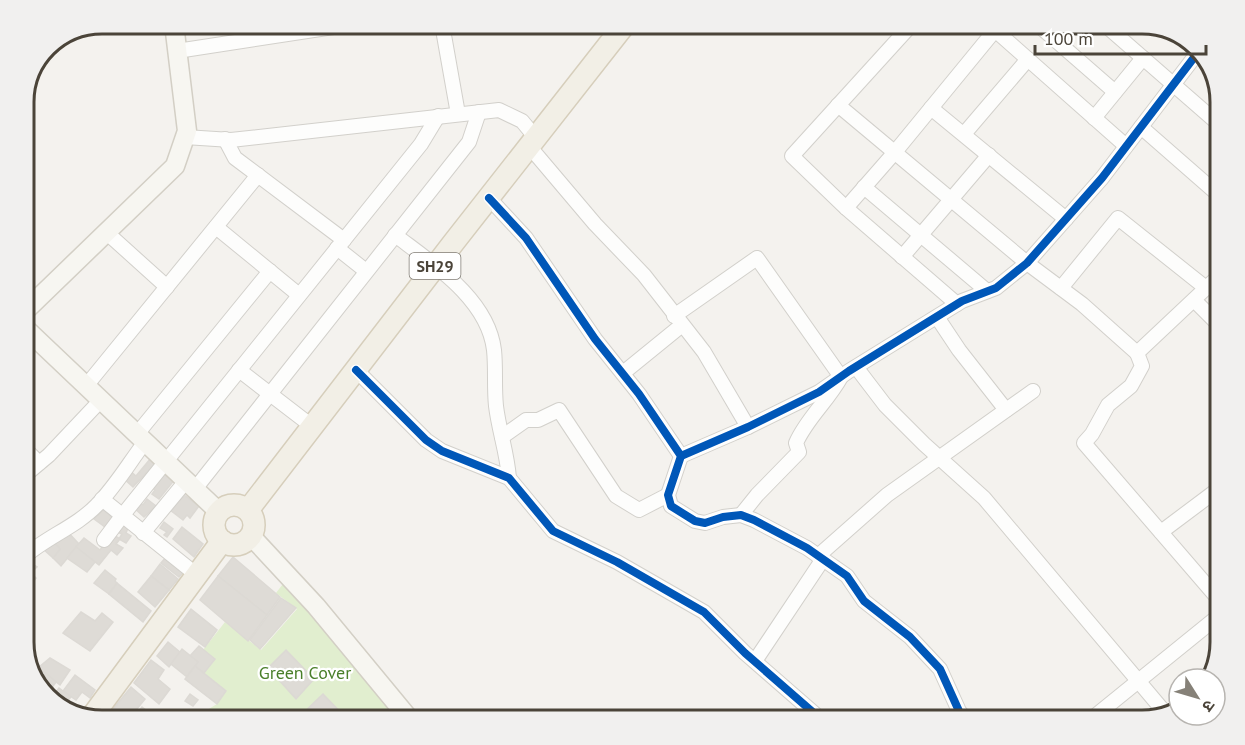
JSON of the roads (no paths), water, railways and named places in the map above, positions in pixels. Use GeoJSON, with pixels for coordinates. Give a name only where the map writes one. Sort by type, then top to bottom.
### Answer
{"type":"FeatureCollection","features":[{"type":"Feature","properties":{"kind":"main road","name":"SH29"},"geometry":{"type":"LineString","coordinates":[[248,510],[618,34]]}},
{"type":"Feature","properties":{"kind":"main road"},"geometry":{"type":"LineString","coordinates":[[230,505],[248,510],[254,523],[251,536],[246,541],[234,545],[222,541],[214,524],[219,512],[230,505]]}},
{"type":"Feature","properties":{"kind":"main road"},"geometry":{"type":"LineString","coordinates":[[97,710],[222,541]]}},
{"type":"Feature","properties":{"kind":"street"},"geometry":{"type":"LineString","coordinates":[[35,301],[175,166],[187,131],[175,34]]}},
{"type":"Feature","properties":{"kind":"street"},"geometry":{"type":"LineString","coordinates":[[177,51],[257,34]]}},
{"type":"Feature","properties":{"kind":"street"},"geometry":{"type":"LineString","coordinates":[[444,34],[458,114]]}},
{"type":"Feature","properties":{"kind":"street"},"geometry":{"type":"LineString","coordinates":[[903,34],[792,156],[846,208],[957,304]]}},
{"type":"Feature","properties":{"kind":"street"},"geometry":{"type":"LineString","coordinates":[[846,208],[992,34]]}},
{"type":"Feature","properties":{"kind":"street"},"geometry":{"type":"LineString","coordinates":[[1005,34],[1028,59],[1126,146]]}},
{"type":"Feature","properties":{"kind":"street"},"geometry":{"type":"LineString","coordinates":[[1048,34],[1115,92]]}},
{"type":"Feature","properties":{"kind":"street"},"geometry":{"type":"LineString","coordinates":[[1115,34],[1210,116]]}},
{"type":"Feature","properties":{"kind":"street"},"geometry":{"type":"LineString","coordinates":[[959,710],[940,669],[910,637],[864,601],[847,576],[820,557],[754,519],[741,515],[723,517],[705,523],[695,521],[671,506],[668,495],[681,456],[748,427],[819,392],[957,304],[996,288],[1027,263],[1102,178],[1193,57]]}},
{"type":"Feature","properties":{"kind":"street"},"geometry":{"type":"LineString","coordinates":[[1094,118],[1143,58]]}},
{"type":"Feature","properties":{"kind":"street"},"geometry":{"type":"LineString","coordinates":[[964,134],[1028,59]]}},
{"type":"Feature","properties":{"kind":"street"},"geometry":{"type":"LineString","coordinates":[[838,105],[1027,263],[1082,304],[1137,353],[1142,366],[1131,386],[1108,405],[1092,434],[1084,442],[1210,589]]}},
{"type":"Feature","properties":{"kind":"street"},"geometry":{"type":"LineString","coordinates":[[932,108],[1066,219]]}},
{"type":"Feature","properties":{"kind":"street"},"geometry":{"type":"LineString","coordinates":[[185,137],[225,140],[499,110],[522,121],[533,142],[595,224],[644,275],[704,352],[748,427]]}},
{"type":"Feature","properties":{"kind":"street"},"geometry":{"type":"LineString","coordinates":[[143,533],[191,485],[269,393],[469,142],[479,112]]}},
{"type":"Feature","properties":{"kind":"street"},"geometry":{"type":"LineString","coordinates":[[104,540],[421,144],[438,116]]}},
{"type":"Feature","properties":{"kind":"street"},"geometry":{"type":"LineString","coordinates":[[1141,127],[1210,187]]}},
{"type":"Feature","properties":{"kind":"street"},"geometry":{"type":"LineString","coordinates":[[225,140],[235,158],[340,244],[366,271]]}},
{"type":"Feature","properties":{"kind":"street"},"geometry":{"type":"LineString","coordinates":[[903,257],[989,155]]}},
{"type":"Feature","properties":{"kind":"street"},"geometry":{"type":"LineString","coordinates":[[86,386],[258,175]]}},
{"type":"Feature","properties":{"kind":"street"},"geometry":{"type":"LineString","coordinates":[[864,187],[987,291]]}},
{"type":"Feature","properties":{"kind":"street"},"geometry":{"type":"LineString","coordinates":[[489,198],[526,238],[595,339],[639,394],[681,456]]}},
{"type":"Feature","properties":{"kind":"street"},"geometry":{"type":"LineString","coordinates":[[1061,288],[1118,218],[1206,288]]}},
{"type":"Feature","properties":{"kind":"street"},"geometry":{"type":"LineString","coordinates":[[216,227],[299,295]]}},
{"type":"Feature","properties":{"kind":"street"},"geometry":{"type":"LineString","coordinates":[[106,232],[167,287]]}},
{"type":"Feature","properties":{"kind":"street"},"geometry":{"type":"LineString","coordinates":[[395,235],[436,266],[475,304],[488,325],[494,351],[494,386],[498,419],[507,456],[508,478]]}},
{"type":"Feature","properties":{"kind":"street"},"geometry":{"type":"LineString","coordinates":[[622,373],[678,320],[757,258],[841,377]]}},
{"type":"Feature","properties":{"kind":"street"},"geometry":{"type":"LineString","coordinates":[[35,548],[72,526],[102,499],[141,438],[270,271]]}},
{"type":"Feature","properties":{"kind":"street"},"geometry":{"type":"LineString","coordinates":[[1137,353],[1210,284]]}},
{"type":"Feature","properties":{"kind":"street"},"geometry":{"type":"LineString","coordinates":[[1194,300],[1210,316]]}},
{"type":"Feature","properties":{"kind":"street"},"geometry":{"type":"LineString","coordinates":[[937,317],[959,350],[1006,410]]}},
{"type":"Feature","properties":{"kind":"street"},"geometry":{"type":"LineString","coordinates":[[35,337],[219,512]]}},
{"type":"Feature","properties":{"kind":"street"},"geometry":{"type":"LineString","coordinates":[[856,367],[885,405],[984,498],[1162,707]]}},
{"type":"Feature","properties":{"kind":"street"},"geometry":{"type":"LineString","coordinates":[[239,370],[313,426]]}},
{"type":"Feature","properties":{"kind":"street"},"geometry":{"type":"LineString","coordinates":[[356,370],[426,440],[442,451],[508,478],[552,531],[617,562],[704,612],[808,710]]}},
{"type":"Feature","properties":{"kind":"street"},"geometry":{"type":"LineString","coordinates":[[741,515],[799,452],[796,443],[801,432],[832,394],[841,377]]}},
{"type":"Feature","properties":{"kind":"street"},"geometry":{"type":"LineString","coordinates":[[755,661],[820,557],[887,495],[1033,391]]}},
{"type":"Feature","properties":{"kind":"street"},"geometry":{"type":"LineString","coordinates":[[35,466],[101,400]]}},
{"type":"Feature","properties":{"kind":"street"},"geometry":{"type":"LineString","coordinates":[[502,437],[525,420],[538,420],[559,410],[616,496],[639,510],[668,495]]}},
{"type":"Feature","properties":{"kind":"street"},"geometry":{"type":"LineString","coordinates":[[35,459],[39,463]]}},
{"type":"Feature","properties":{"kind":"street"},"geometry":{"type":"LineString","coordinates":[[1161,532],[1210,494]]}},
{"type":"Feature","properties":{"kind":"street"},"geometry":{"type":"LineString","coordinates":[[102,499],[198,576]]}},
{"type":"Feature","properties":{"kind":"street"},"geometry":{"type":"LineString","coordinates":[[251,536],[316,606],[402,710]]}},
{"type":"Feature","properties":{"kind":"street"},"geometry":{"type":"LineString","coordinates":[[1102,710],[1210,623]]}},
{"type":"Feature","properties":{"kind":"park label","name":"Green Cover"},"geometry":{"type":"Point","coordinates":[305,672]}}]}
